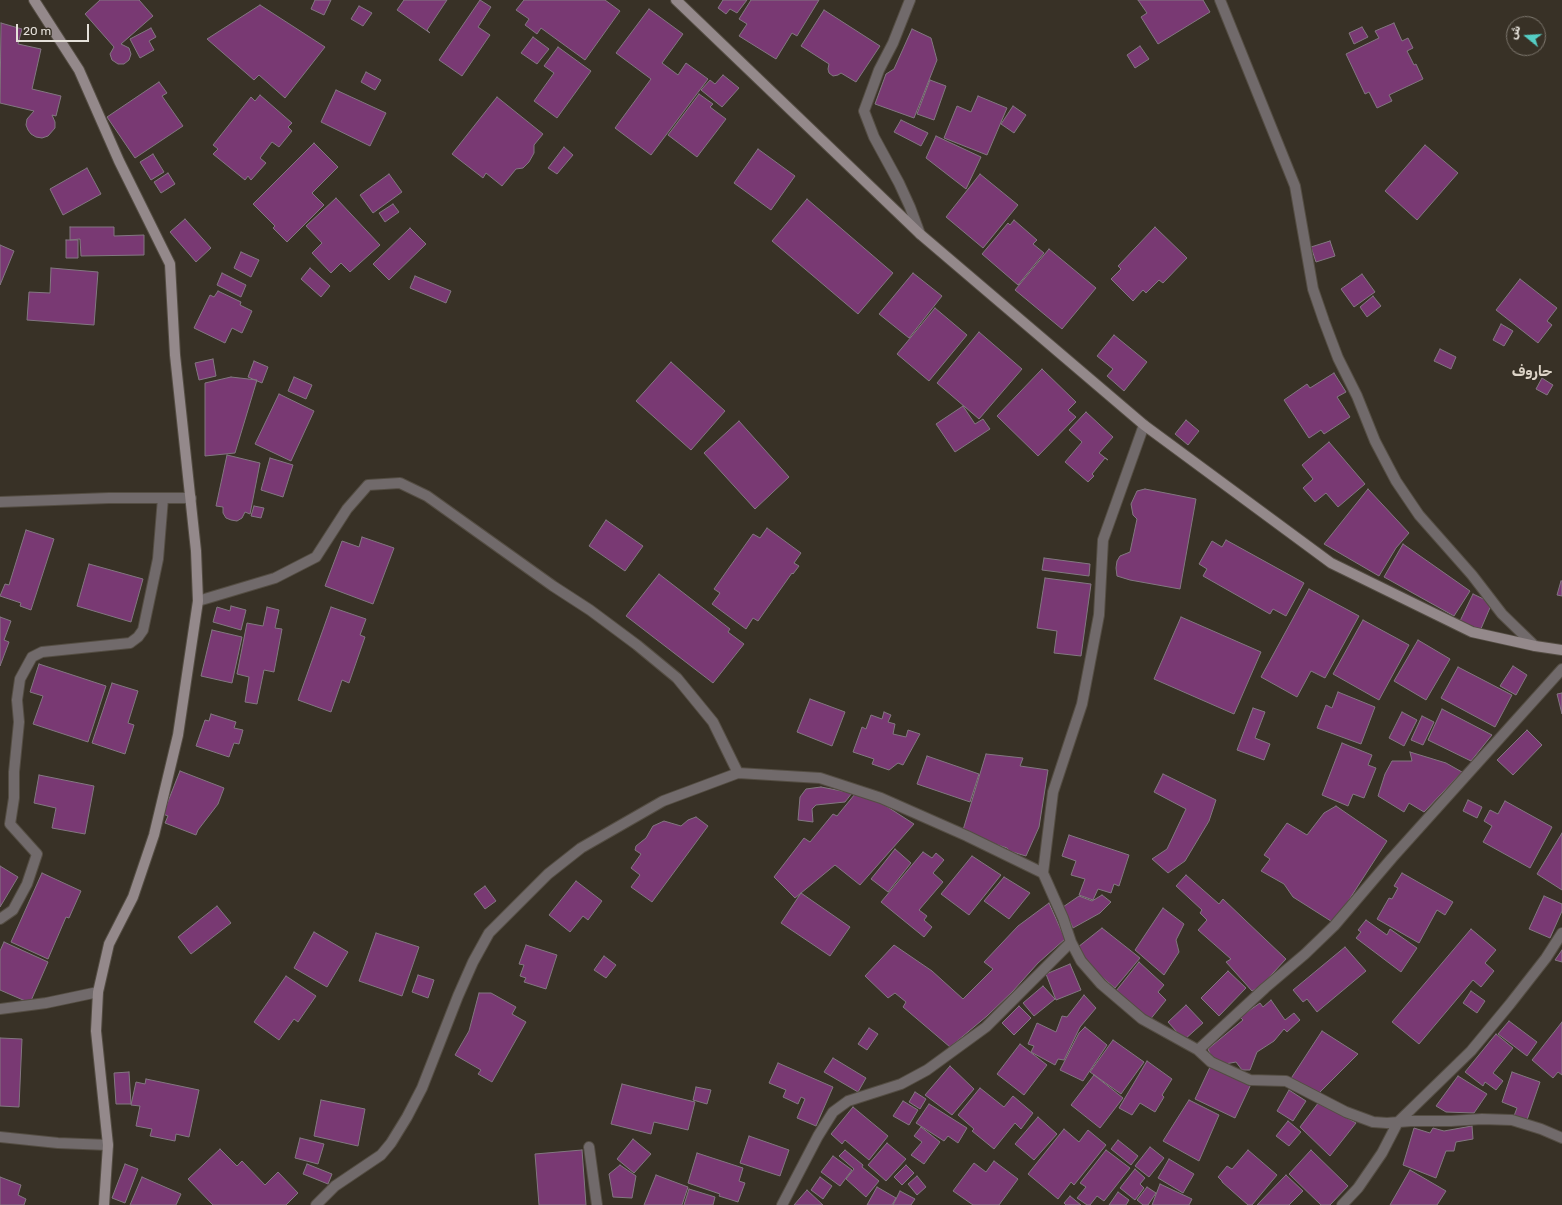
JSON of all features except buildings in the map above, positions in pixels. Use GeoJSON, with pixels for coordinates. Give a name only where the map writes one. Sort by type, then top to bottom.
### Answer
{"type":"FeatureCollection","features":[{"type":"Feature","properties":{"kind":"street"},"geometry":{"type":"LineString","coordinates":[[34,0],[79,70],[119,161],[170,264],[175,355],[196,551],[198,601],[178,735],[154,835],[133,897],[109,944],[98,992],[96,1031],[108,1145],[104,1205]]}},
{"type":"Feature","properties":{"kind":"street"},"geometry":{"type":"LineString","coordinates":[[676,0],[920,234],[1144,425],[1331,563],[1472,632],[1535,646],[1562,650]]}},
{"type":"Feature","properties":{"kind":"street"},"geometry":{"type":"LineString","coordinates":[[910,0],[893,42],[879,70],[864,111],[874,137],[910,207],[920,234]]}},
{"type":"Feature","properties":{"kind":"street"},"geometry":{"type":"LineString","coordinates":[[1220,0],[1295,186],[1313,289],[1338,358],[1357,396],[1375,441],[1396,481],[1419,515],[1472,575],[1502,614],[1535,646]]}},
{"type":"Feature","properties":{"kind":"street"},"geometry":{"type":"LineString","coordinates":[[1144,425],[1103,540],[1099,615],[1082,704],[1053,792],[1043,874],[1064,918],[1071,942],[1081,961],[1102,984],[1142,1019],[1198,1050],[1211,1062],[1250,1080],[1286,1081],[1346,1112],[1373,1122],[1387,1124],[1411,1121],[1451,1122],[1482,1119],[1512,1120],[1542,1129],[1562,1138]]}},
{"type":"Feature","properties":{"kind":"street"},"geometry":{"type":"LineString","coordinates":[[198,601],[275,578],[316,557],[347,509],[368,485],[400,483],[427,496],[590,610],[637,645],[677,678],[713,722],[738,773]]}},
{"type":"Feature","properties":{"kind":"street"},"geometry":{"type":"LineString","coordinates":[[0,502],[109,498],[191,498]]}},
{"type":"Feature","properties":{"kind":"street"},"geometry":{"type":"LineString","coordinates":[[0,919],[13,910],[27,884],[37,854],[10,824],[14,798],[14,772],[19,722],[18,700],[20,679],[32,657],[42,652],[130,643],[143,630],[158,559],[163,498]]}},
{"type":"Feature","properties":{"kind":"street"},"geometry":{"type":"LineString","coordinates":[[1198,1050],[1334,926],[1397,852],[1562,668]]}},
{"type":"Feature","properties":{"kind":"street"},"geometry":{"type":"LineString","coordinates":[[316,1205],[335,1186],[381,1155],[407,1117],[422,1088],[473,962],[489,933],[548,874],[580,848],[663,801],[738,773],[820,778],[873,795],[967,836],[1043,874]]}},
{"type":"Feature","properties":{"kind":"street"},"geometry":{"type":"LineString","coordinates":[[1342,1205],[1358,1188],[1382,1153],[1398,1122],[1471,1051],[1546,958],[1562,933]]}},
{"type":"Feature","properties":{"kind":"street"},"geometry":{"type":"LineString","coordinates":[[782,1205],[818,1136],[833,1112],[848,1101],[901,1084],[927,1070],[986,1027],[1071,942]]}},
{"type":"Feature","properties":{"kind":"street"},"geometry":{"type":"LineString","coordinates":[[0,1010],[46,1003],[98,992]]}},
{"type":"Feature","properties":{"kind":"street"},"geometry":{"type":"LineString","coordinates":[[0,1137],[58,1143],[108,1145]]}},
{"type":"Feature","properties":{"kind":"street"},"geometry":{"type":"LineString","coordinates":[[589,1148],[597,1205]]}},
{"type":"Feature","properties":{"kind":"district","name":"حاروف"},"geometry":{"type":"Point","coordinates":[1532,372]}}]}
